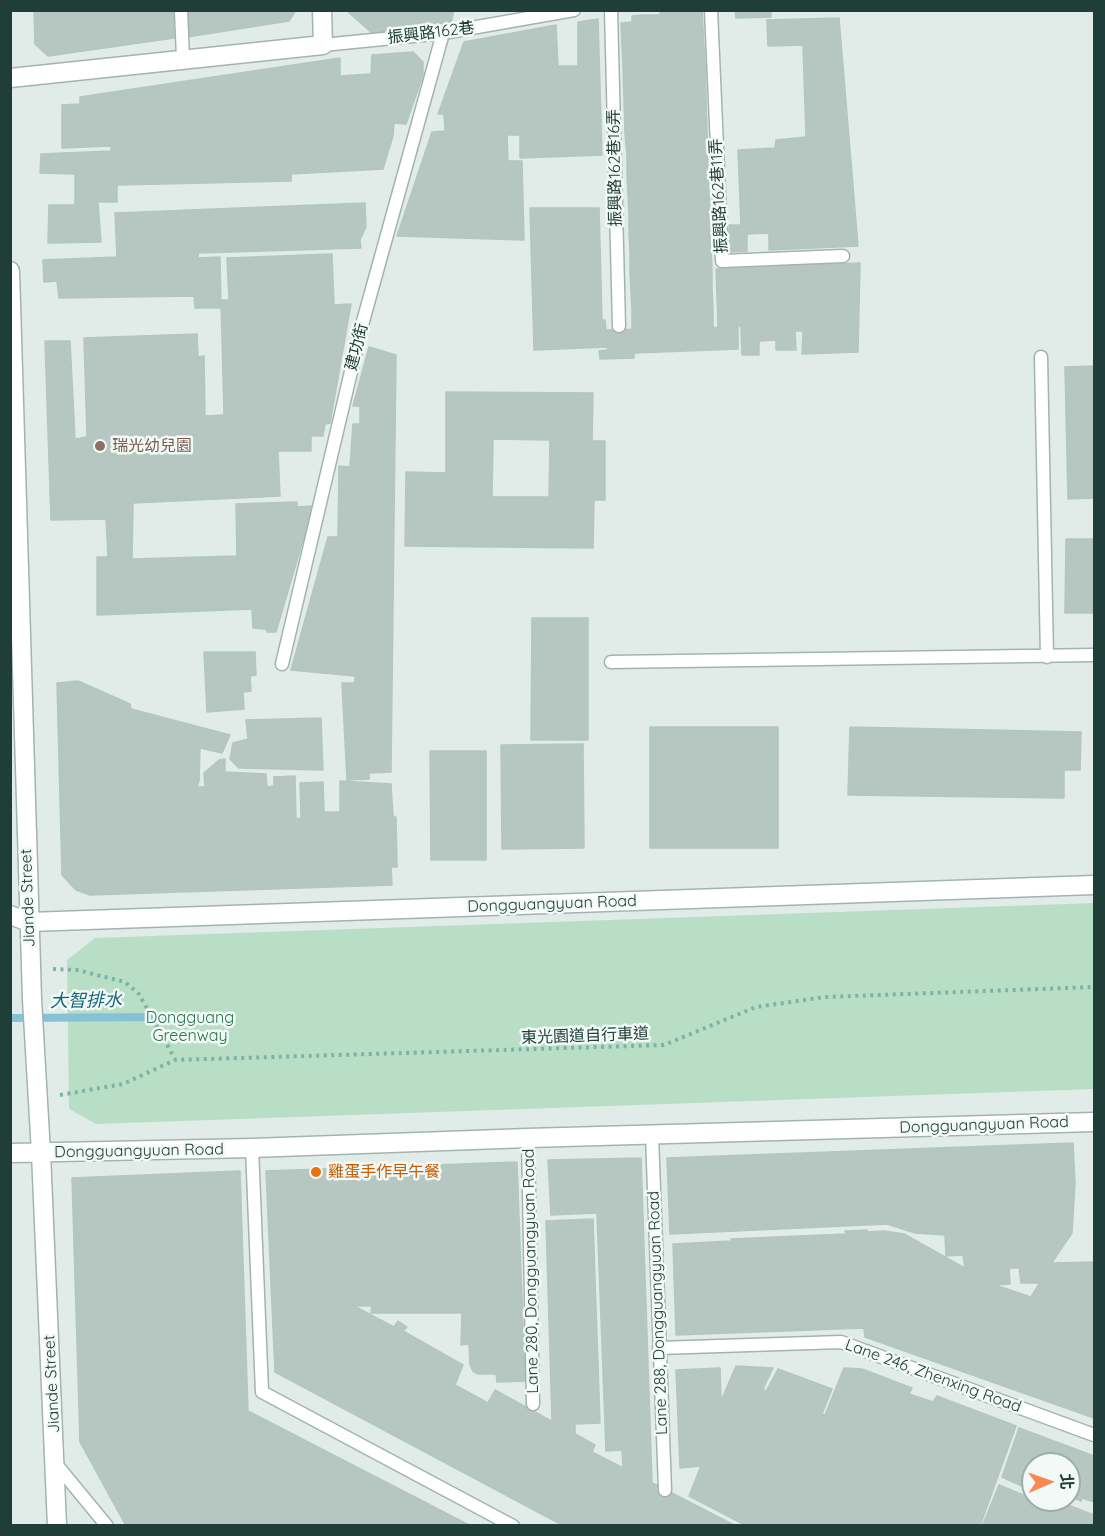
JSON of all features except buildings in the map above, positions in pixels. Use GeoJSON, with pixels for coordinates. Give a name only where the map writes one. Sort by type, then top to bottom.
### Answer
{"type":"FeatureCollection","features":[{"type":"Feature","properties":{"kind":"street"},"geometry":{"type":"LineString","coordinates":[[10,78],[323,45],[322,10]]}},
{"type":"Feature","properties":{"kind":"street","name":"Jiande Street"},"geometry":{"type":"LineString","coordinates":[[10,271],[29,922],[56,1464],[57,1526]]}},
{"type":"Feature","properties":{"kind":"street","name":"Dongguangyuan Road"},"geometry":{"type":"LineString","coordinates":[[10,915],[29,922],[1095,885]]}},
{"type":"Feature","properties":{"kind":"street","name":"Dongguangyuan Road"},"geometry":{"type":"LineString","coordinates":[[10,1153],[252,1148],[1095,1122]]}},
{"type":"Feature","properties":{"kind":"lane"},"geometry":{"type":"LineString","coordinates":[[181,10],[183,58]]}},
{"type":"Feature","properties":{"kind":"lane","name":"振興路162巷"},"geometry":{"type":"LineString","coordinates":[[323,45],[444,33],[574,10]]}},
{"type":"Feature","properties":{"kind":"lane","name":"振興路162巷16弄"},"geometry":{"type":"LineString","coordinates":[[611,10],[619,326]]}},
{"type":"Feature","properties":{"kind":"lane","name":"振興路162巷11弄"},"geometry":{"type":"LineString","coordinates":[[711,10],[722,261],[843,256]]}},
{"type":"Feature","properties":{"kind":"lane","name":"建功街"},"geometry":{"type":"LineString","coordinates":[[282,664],[362,325],[444,33]]}},
{"type":"Feature","properties":{"kind":"lane"},"geometry":{"type":"LineString","coordinates":[[1041,357],[1047,657]]}},
{"type":"Feature","properties":{"kind":"lane"},"geometry":{"type":"LineString","coordinates":[[611,662],[1095,656]]}},
{"type":"Feature","properties":{"kind":"lane","name":"Lane 288, Dongguangyuan Road"},"geometry":{"type":"LineString","coordinates":[[652,1135],[665,1490]]}},
{"type":"Feature","properties":{"kind":"lane","name":"Lane 280, Dongguangyuan Road"},"geometry":{"type":"LineString","coordinates":[[528,1138],[533,1404]]}},
{"type":"Feature","properties":{"kind":"lane"},"geometry":{"type":"LineString","coordinates":[[252,1148],[262,1392],[513,1526]]}},
{"type":"Feature","properties":{"kind":"lane","name":"Lane 246, Zhenxing Road"},"geometry":{"type":"LineString","coordinates":[[659,1348],[841,1342],[1095,1435]]}},
{"type":"Feature","properties":{"kind":"lane"},"geometry":{"type":"LineString","coordinates":[[56,1464],[107,1526]]}},
{"type":"Feature","properties":{"kind":"path"},"geometry":{"type":"LineString","coordinates":[[31,969],[77,970],[125,982],[139,994],[175,1060]]}},
{"type":"Feature","properties":{"kind":"path","name":"東光園道自行車道"},"geometry":{"type":"LineString","coordinates":[[37,1099],[123,1084],[175,1060],[664,1045],[756,1007],[825,997],[1095,987]]}},
{"type":"Feature","properties":{"kind":"green space","name":"Dongguang Greenway"},"geometry":{"type":"Polygon","coordinates":[[[1094,903],[1094,1089],[96,1124],[69,1109],[67,960],[95,938],[1094,903]]]}},
{"type":"Feature","properties":{"kind":"waterway","name":"大智排水"},"geometry":{"type":"LineString","coordinates":[[10,1018],[161,1017]]}},
{"type":"Feature","properties":{"kind":"place","name":"瑞光幼兒園"},"geometry":{"type":"Point","coordinates":[100,446]}},
{"type":"Feature","properties":{"kind":"place","name":"雞蛋手作早午餐"},"geometry":{"type":"Point","coordinates":[316,1172]}}]}
